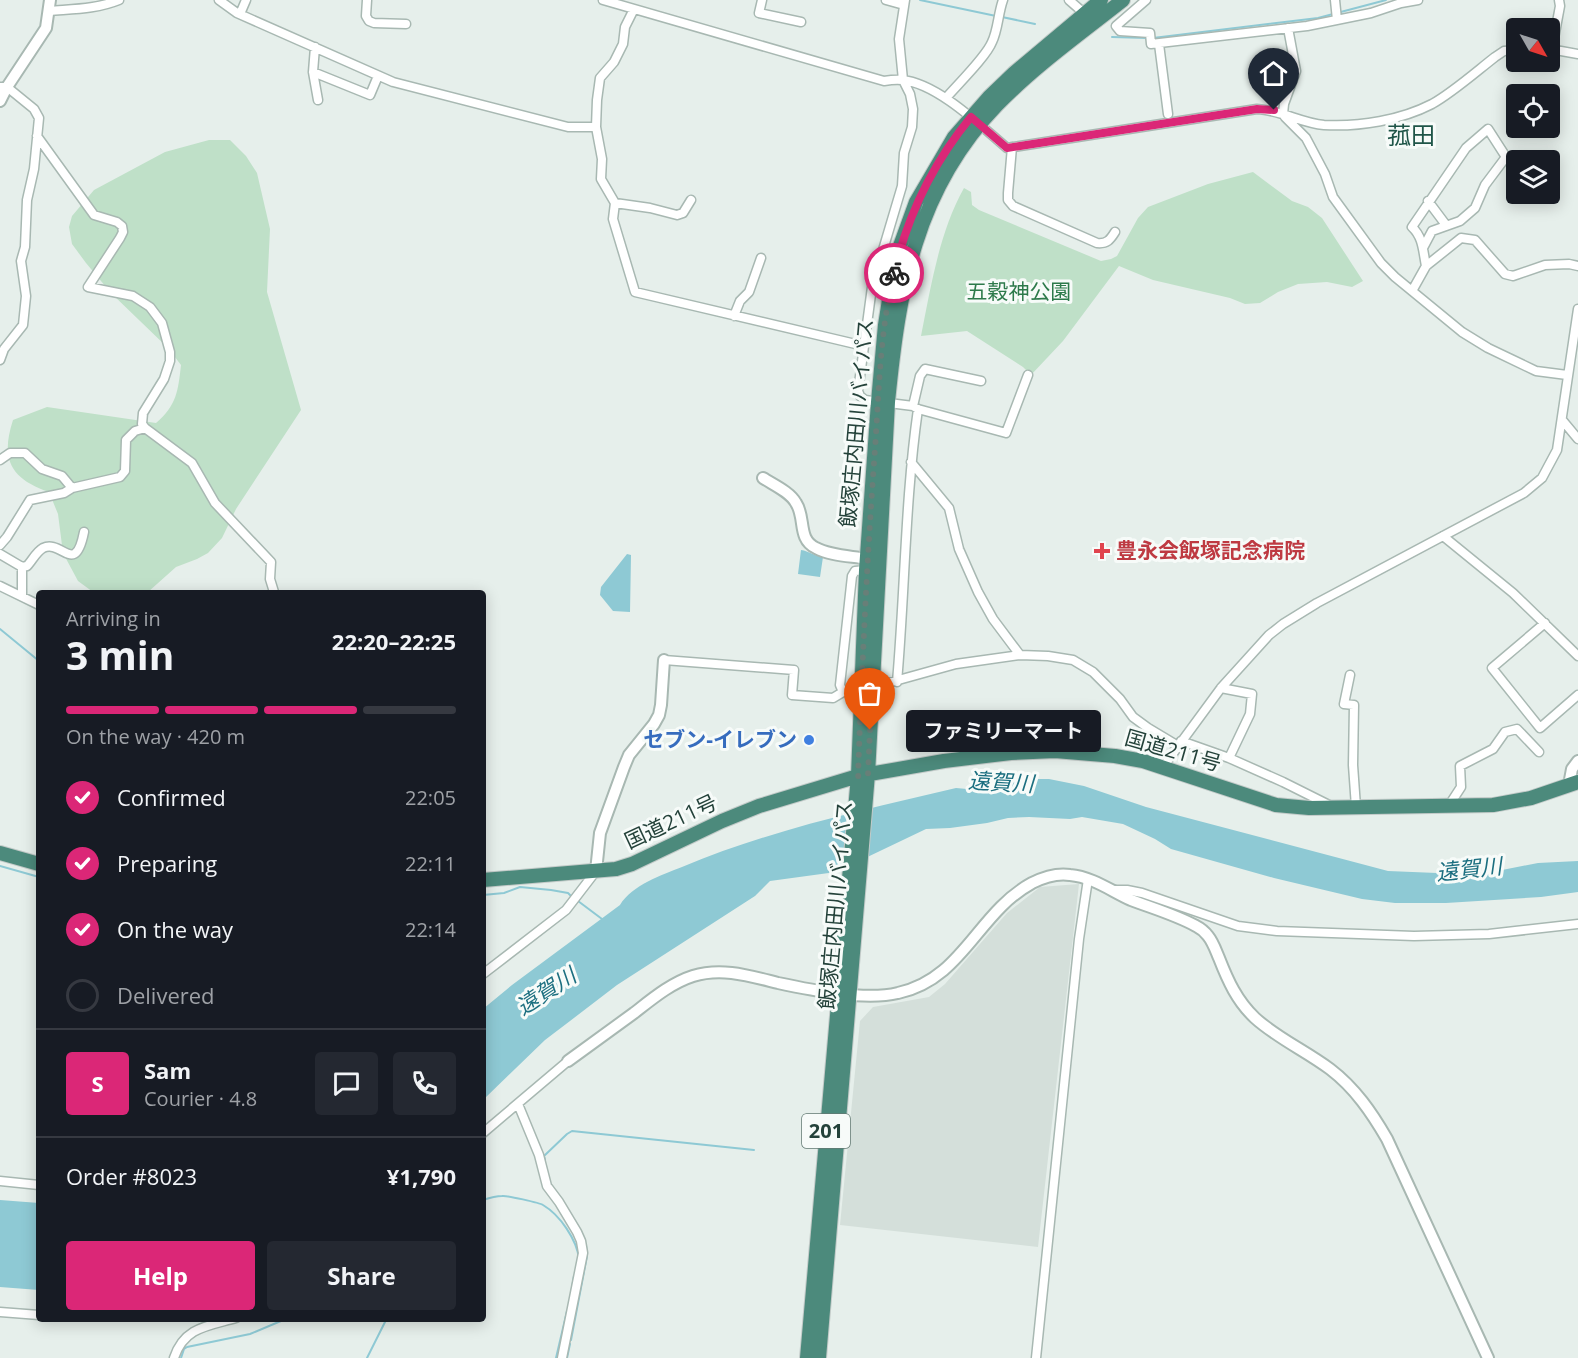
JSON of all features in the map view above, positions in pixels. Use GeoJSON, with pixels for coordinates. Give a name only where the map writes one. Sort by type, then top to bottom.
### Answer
{"type":"FeatureCollection","features":[{"type":"Feature","properties":{"kind":"highway","name":"飯塚庄内田川バイパス"},"geometry":{"type":"LineString","coordinates":[[863,775],[867,565],[883,402],[910,257],[927,208],[976,121],[1014,73],[1101,0]]}},
{"type":"Feature","properties":{"kind":"highway","name":"飯塚庄内田川バイパス"},"geometry":{"type":"LineString","coordinates":[[976,121],[1123,0]]}},
{"type":"Feature","properties":{"kind":"highway","name":"飯塚庄内田川バイパス"},"geometry":{"type":"LineString","coordinates":[[819,1358],[844,993],[863,775],[883,402]]}},
{"type":"Feature","properties":{"kind":"highway","name":"国道211号"},"geometry":{"type":"LineString","coordinates":[[486,880],[616,869],[632,864],[740,813],[863,775],[1011,753],[1055,751],[1115,756],[1163,767],[1276,805],[1309,808],[1448,807],[1512,802],[1532,798],[1574,783]]}},
{"type":"Feature","properties":{"kind":"highway"},"geometry":{"type":"LineString","coordinates":[[0,853],[36,863]]}},
{"type":"Feature","properties":{"kind":"highway","name":"飯塚庄内田川バイパス"},"geometry":{"type":"LineString","coordinates":[[807,1358],[844,993]]}},
{"type":"Feature","properties":{"kind":"street"},"geometry":{"type":"LineString","coordinates":[[0,101],[3,87],[46,28],[50,5],[78,9],[107,5],[119,0]]}},
{"type":"Feature","properties":{"kind":"street"},"geometry":{"type":"LineString","coordinates":[[219,0],[240,14],[378,76],[464,101],[568,127],[596,127]]}},
{"type":"Feature","properties":{"kind":"street"},"geometry":{"type":"LineString","coordinates":[[240,14],[246,0]]}},
{"type":"Feature","properties":{"kind":"street"},"geometry":{"type":"LineString","coordinates":[[367,0],[366,16],[369,21],[406,24]]}},
{"type":"Feature","properties":{"kind":"street"},"geometry":{"type":"LineString","coordinates":[[603,0],[884,81],[903,80],[919,84],[946,98],[1007,148],[1257,109],[1274,110],[1308,122],[1327,125],[1370,123],[1413,112],[1434,102],[1506,51]]}},
{"type":"Feature","properties":{"kind":"street"},"geometry":{"type":"LineString","coordinates":[[762,0],[759,13],[801,22]]}},
{"type":"Feature","properties":{"kind":"street"},"geometry":{"type":"LineString","coordinates":[[886,0],[905,2],[899,39],[903,80],[914,109],[912,127],[904,153],[902,186],[872,287],[858,391],[865,400],[916,408],[1006,433],[1028,375]]}},
{"type":"Feature","properties":{"kind":"street"},"geometry":{"type":"LineString","coordinates":[[946,98],[987,52],[993,41],[1004,0]]}},
{"type":"Feature","properties":{"kind":"street"},"geometry":{"type":"LineString","coordinates":[[1069,0],[1085,14]]}},
{"type":"Feature","properties":{"kind":"street"},"geometry":{"type":"LineString","coordinates":[[1146,0],[1116,26],[1120,31],[1150,33],[1154,40],[1168,114]]}},
{"type":"Feature","properties":{"kind":"street"},"geometry":{"type":"LineString","coordinates":[[1335,0],[1337,15]]}},
{"type":"Feature","properties":{"kind":"street"},"geometry":{"type":"LineString","coordinates":[[1154,40],[1288,28],[1337,15],[1418,0]]}},
{"type":"Feature","properties":{"kind":"street"},"geometry":{"type":"LineString","coordinates":[[1557,18],[1559,0]]}},
{"type":"Feature","properties":{"kind":"street"},"geometry":{"type":"LineString","coordinates":[[634,9],[625,27],[623,44],[614,62],[600,78],[596,127],[602,159],[602,179],[615,203],[613,219],[635,292],[864,346]]}},
{"type":"Feature","properties":{"kind":"street"},"geometry":{"type":"LineString","coordinates":[[1288,28],[1296,71],[1284,104],[1283,114],[1306,138],[1325,174],[1333,197],[1381,263],[1462,332],[1488,348],[1536,370],[1567,375]]}},
{"type":"Feature","properties":{"kind":"street"},"geometry":{"type":"LineString","coordinates":[[315,48],[313,72],[318,100]]}},
{"type":"Feature","properties":{"kind":"street"},"geometry":{"type":"LineString","coordinates":[[1560,51],[1578,54]]}},
{"type":"Feature","properties":{"kind":"street"},"geometry":{"type":"LineString","coordinates":[[313,72],[370,95],[378,76]]}},
{"type":"Feature","properties":{"kind":"street"},"geometry":{"type":"LineString","coordinates":[[0,360],[4,349],[23,325],[26,296],[21,261],[25,247],[27,200],[34,169],[39,118],[34,109],[3,87]]}},
{"type":"Feature","properties":{"kind":"street"},"geometry":{"type":"LineString","coordinates":[[1423,248],[1432,231],[1460,221],[1475,208],[1485,185],[1506,157],[1488,129],[1466,148],[1412,226],[1421,239],[1426,266]]}},
{"type":"Feature","properties":{"kind":"street"},"geometry":{"type":"LineString","coordinates":[[38,136],[94,215],[123,226],[120,238],[88,286],[100,291],[133,296],[150,307],[162,323],[170,352],[170,361],[164,379],[143,413],[142,424],[192,463],[215,504],[272,562],[270,579],[273,590]]}},
{"type":"Feature","properties":{"kind":"street"},"geometry":{"type":"LineString","coordinates":[[1012,147],[1008,200],[1013,206],[1097,243],[1104,243],[1115,232]]}},
{"type":"Feature","properties":{"kind":"street"},"geometry":{"type":"LineString","coordinates":[[615,203],[677,215],[683,213],[691,200]]}},
{"type":"Feature","properties":{"kind":"street"},"geometry":{"type":"LineString","coordinates":[[1428,201],[1446,225]]}},
{"type":"Feature","properties":{"kind":"street"},"geometry":{"type":"LineString","coordinates":[[1412,291],[1426,266],[1461,238],[1475,240],[1505,274],[1513,276],[1545,265],[1578,266]]}},
{"type":"Feature","properties":{"kind":"street"},"geometry":{"type":"LineString","coordinates":[[734,316],[740,301],[749,292],[761,258]]}},
{"type":"Feature","properties":{"kind":"street"},"geometry":{"type":"LineString","coordinates":[[1163,767],[1221,688],[1269,635],[1283,624],[1317,603],[1524,493],[1542,478],[1557,450],[1578,309]]}},
{"type":"Feature","properties":{"kind":"street"},"geometry":{"type":"LineString","coordinates":[[897,682],[903,607],[904,549],[920,376],[925,369],[981,381]]}},
{"type":"Feature","properties":{"kind":"street"},"geometry":{"type":"LineString","coordinates":[[1563,421],[1578,439]]}},
{"type":"Feature","properties":{"kind":"street"},"geometry":{"type":"LineString","coordinates":[[0,545],[30,500],[120,477],[125,471],[126,440],[135,431],[145,428]]}},
{"type":"Feature","properties":{"kind":"street"},"geometry":{"type":"LineString","coordinates":[[0,460],[10,453],[26,453],[42,469],[62,476],[72,488]]}},
{"type":"Feature","properties":{"kind":"street"},"geometry":{"type":"LineString","coordinates":[[911,462],[949,507],[959,549],[978,592],[993,619],[1020,655]]}},
{"type":"Feature","properties":{"kind":"street"},"geometry":{"type":"LineString","coordinates":[[763,478],[791,496],[796,502],[803,532],[809,544],[817,549],[867,565]]}},
{"type":"Feature","properties":{"kind":"street"},"geometry":{"type":"LineString","coordinates":[[0,554],[22,567],[27,566],[43,548],[50,546],[71,554],[78,552],[81,550],[84,532]]}},
{"type":"Feature","properties":{"kind":"street"},"geometry":{"type":"LineString","coordinates":[[1443,536],[1513,593],[1578,657]]}},
{"type":"Feature","properties":{"kind":"street"},"geometry":{"type":"LineString","coordinates":[[486,972],[566,910],[596,871],[600,833],[624,767],[629,755],[659,715],[662,705],[664,660],[794,670],[792,695],[833,698],[845,692],[840,685],[852,576],[855,571],[867,565]]}},
{"type":"Feature","properties":{"kind":"street"},"geometry":{"type":"LineString","coordinates":[[22,567],[22,596]]}},
{"type":"Feature","properties":{"kind":"street"},"geometry":{"type":"LineString","coordinates":[[0,586],[36,603]]}},
{"type":"Feature","properties":{"kind":"street"},"geometry":{"type":"LineString","coordinates":[[1545,623],[1492,668],[1540,728],[1578,695]]}},
{"type":"Feature","properties":{"kind":"street"},"geometry":{"type":"LineString","coordinates":[[884,684],[956,664],[1020,655],[1073,660],[1093,672],[1120,699],[1133,717],[1179,743],[1229,759],[1336,808]]}},
{"type":"Feature","properties":{"kind":"street"},"geometry":{"type":"LineString","coordinates":[[1350,675],[1344,704],[1354,705],[1353,765],[1356,807]]}},
{"type":"Feature","properties":{"kind":"street"},"geometry":{"type":"LineString","coordinates":[[1221,688],[1252,694],[1250,714],[1229,759]]}},
{"type":"Feature","properties":{"kind":"street"},"geometry":{"type":"LineString","coordinates":[[1448,807],[1461,787],[1461,766],[1493,749],[1505,732],[1517,729],[1539,752]]}},
{"type":"Feature","properties":{"kind":"street"},"geometry":{"type":"LineString","coordinates":[[1574,783],[1572,769],[1578,761]]}},
{"type":"Feature","properties":{"kind":"street"},"geometry":{"type":"LineString","coordinates":[[486,1131],[568,1061],[682,980],[696,975],[726,972],[844,993],[874,996],[896,994],[919,987],[938,977],[955,961],[997,910],[1032,883],[1052,875],[1070,875],[1088,879],[1198,927],[1209,936],[1234,993],[1245,1008],[1267,1027],[1332,1070],[1359,1096],[1388,1139],[1488,1358]]}},
{"type":"Feature","properties":{"kind":"street"},"geometry":{"type":"LineString","coordinates":[[1036,1358],[1079,939],[1088,879]]}},
{"type":"Feature","properties":{"kind":"street"},"geometry":{"type":"LineString","coordinates":[[1112,890],[1127,890],[1238,926],[1277,931],[1414,936],[1489,934],[1578,924]]}},
{"type":"Feature","properties":{"kind":"street"},"geometry":{"type":"LineString","coordinates":[[518,1104],[539,1155],[547,1186],[577,1232],[584,1252],[562,1358]]}},
{"type":"Feature","properties":{"kind":"street"},"geometry":{"type":"LineString","coordinates":[[0,1181],[36,1185]]}},
{"type":"Feature","properties":{"kind":"street"},"geometry":{"type":"LineString","coordinates":[[0,1312],[36,1315]]}},
{"type":"Feature","properties":{"kind":"street"},"geometry":{"type":"LineString","coordinates":[[174,1358],[180,1343],[193,1331],[223,1322]]}},
{"type":"Feature","properties":{"kind":"shaded area"},"geometry":{"type":"Polygon","coordinates":[[[1079,884],[1038,1247],[840,1225],[860,1021],[873,1007],[929,997],[945,984],[1007,913],[1040,887],[1079,884]]]}},
{"type":"Feature","properties":{"kind":"green space"},"geometry":{"type":"Polygon","coordinates":[[[209,140],[230,140],[246,156],[257,173],[270,229],[267,292],[301,410],[236,509],[222,538],[208,553],[176,567],[150,590],[90,590],[78,581],[63,553],[58,514],[49,492],[26,481],[17,474],[12,466],[9,457],[9,434],[13,420],[47,407],[156,423],[172,404],[181,365],[168,348],[111,293],[86,263],[72,244],[69,227],[72,216],[94,190],[165,152],[209,140]]]}},
{"type":"Feature","properties":{"kind":"green space","name":"五穀神公園"},"geometry":{"type":"Polygon","coordinates":[[[1253,172],[1292,201],[1308,207],[1322,218],[1363,281],[1352,287],[1327,282],[1298,284],[1260,303],[1245,304],[1230,298],[1153,280],[1119,266],[1063,341],[1031,375],[1023,367],[967,331],[921,336],[942,241],[964,188],[971,192],[972,205],[979,210],[1101,261],[1117,256],[1138,218],[1148,207],[1208,184],[1253,172]]]}},
{"type":"Feature","properties":{"kind":"water"},"geometry":{"type":"Polygon","coordinates":[[[801,550],[823,557],[820,577],[798,574],[801,550]]]}},
{"type":"Feature","properties":{"kind":"water"},"geometry":{"type":"Polygon","coordinates":[[[627,554],[631,555],[630,612],[613,611],[600,595],[601,587],[627,554]]]}},
{"type":"Feature","properties":{"kind":"water","name":"遠賀川"},"geometry":{"type":"Polygon","coordinates":[[[1032,779],[1049,779],[1084,786],[1146,807],[1388,871],[1492,872],[1538,863],[1578,861],[1578,892],[1541,897],[1446,903],[1395,903],[1362,899],[1274,878],[1171,849],[1123,824],[1082,817],[1070,819],[1008,818],[950,828],[926,829],[836,872],[770,881],[755,896],[617,985],[545,1040],[486,1097],[486,1007],[620,905],[640,886],[715,854],[817,822],[956,788],[978,790],[1032,779]]]}},
{"type":"Feature","properties":{"kind":"water"},"geometry":{"type":"Polygon","coordinates":[[[0,1200],[36,1203],[36,1290],[0,1287],[0,1200]]]}},
{"type":"Feature","properties":{"kind":"waterway"},"geometry":{"type":"LineString","coordinates":[[920,0],[996,16]]}},
{"type":"Feature","properties":{"kind":"waterway"},"geometry":{"type":"LineString","coordinates":[[1153,38],[1318,18],[1386,0]]}},
{"type":"Feature","properties":{"kind":"waterway"},"geometry":{"type":"LineString","coordinates":[[1002,17],[1035,24]]}},
{"type":"Feature","properties":{"kind":"waterway"},"geometry":{"type":"LineString","coordinates":[[1112,37],[1148,38]]}},
{"type":"Feature","properties":{"kind":"waterway"},"geometry":{"type":"LineString","coordinates":[[0,629],[36,659]]}},
{"type":"Feature","properties":{"kind":"waterway"},"geometry":{"type":"LineString","coordinates":[[0,866],[36,876]]}},
{"type":"Feature","properties":{"kind":"waterway"},"geometry":{"type":"LineString","coordinates":[[486,895],[504,893],[520,887],[568,893],[573,898]]}},
{"type":"Feature","properties":{"kind":"waterway"},"geometry":{"type":"LineString","coordinates":[[578,901],[602,919]]}},
{"type":"Feature","properties":{"kind":"waterway"},"geometry":{"type":"LineString","coordinates":[[545,1160],[544,1156],[572,1131],[754,1150]]}},
{"type":"Feature","properties":{"kind":"waterway"},"geometry":{"type":"LineString","coordinates":[[486,1199],[505,1196],[543,1205],[556,1215],[567,1229],[575,1244],[579,1259]]}},
{"type":"Feature","properties":{"kind":"waterway"},"geometry":{"type":"LineString","coordinates":[[571,1340],[587,1256],[586,1245]]}},
{"type":"Feature","properties":{"kind":"waterway"},"geometry":{"type":"LineString","coordinates":[[570,1300],[574,1276]]}},
{"type":"Feature","properties":{"kind":"waterway"},"geometry":{"type":"LineString","coordinates":[[556,1358],[567,1311]]}},
{"type":"Feature","properties":{"kind":"waterway"},"geometry":{"type":"LineString","coordinates":[[181,1358],[187,1347],[250,1334],[278,1322]]}},
{"type":"Feature","properties":{"kind":"waterway"},"geometry":{"type":"LineString","coordinates":[[367,1358],[385,1322]]}},
{"type":"Feature","properties":{"kind":"waterway"},"geometry":{"type":"LineString","coordinates":[[567,1358],[570,1344]]}},
{"type":"Feature","properties":{"kind":"way so far"},"geometry":{"type":"LineString","coordinates":[[870,730],[868,774],[858,776],[866,570],[878,402],[885,325],[894,273]]}},
{"type":"Feature","properties":{"kind":"place","name":"豊永会飯塚記念病院"},"geometry":{"type":"Point","coordinates":[1102,551]}},
{"type":"Feature","properties":{"kind":"place","name":"ファミリーマート"},"geometry":{"type":"Point","coordinates":[870,730]}},
{"type":"Feature","properties":{"kind":"place","name":"セブン-イレブン"},"geometry":{"type":"Point","coordinates":[809,740]}},
{"type":"Feature","properties":{"kind":"district","name":"菰田"},"geometry":{"type":"Point","coordinates":[1411,136]}},
{"type":"Feature","properties":{"kind":"route"},"geometry":{"type":"LineString","coordinates":[[894,273],[900,246],[916,202],[954,137],[971,117],[1007,148],[1257,109],[1274,110]]}}]}
